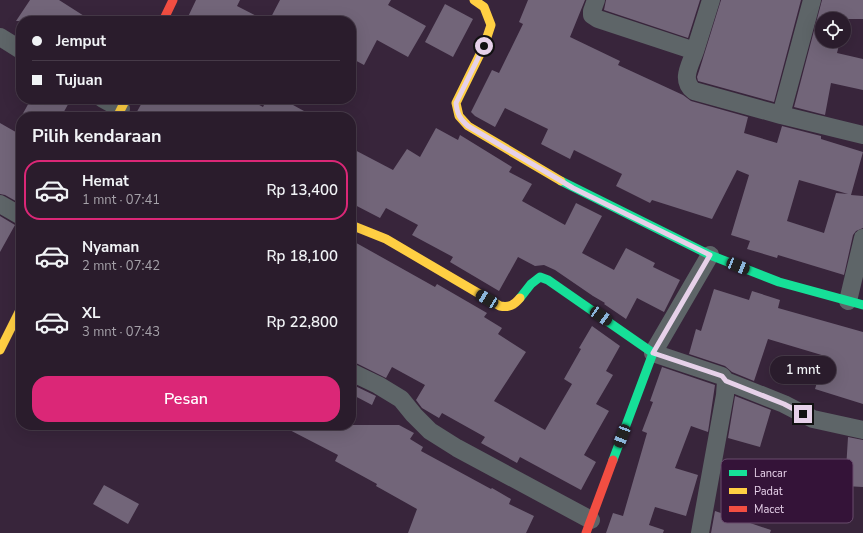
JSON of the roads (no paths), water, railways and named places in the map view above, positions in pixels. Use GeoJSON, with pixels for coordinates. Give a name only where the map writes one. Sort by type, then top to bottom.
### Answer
{"type":"FeatureCollection","features":[{"type":"Feature","properties":{"kind":"street"},"geometry":{"type":"LineString","coordinates":[[165,16],[173,0]]}},
{"type":"Feature","properties":{"kind":"street"},"geometry":{"type":"LineString","coordinates":[[474,0],[484,7],[491,25],[484,46],[456,103],[456,112],[468,126],[573,188],[710,255],[779,282],[856,303],[863,238]]}},
{"type":"Feature","properties":{"kind":"street"},"geometry":{"type":"LineString","coordinates":[[596,0],[592,15],[598,19],[695,51]]}},
{"type":"Feature","properties":{"kind":"street"},"geometry":{"type":"LineString","coordinates":[[711,0],[686,79],[688,86],[694,91],[780,116],[863,135]]}},
{"type":"Feature","properties":{"kind":"street"},"geometry":{"type":"LineString","coordinates":[[780,116],[812,0]]}},
{"type":"Feature","properties":{"kind":"street"},"geometry":{"type":"LineString","coordinates":[[0,37],[16,47]]}},
{"type":"Feature","properties":{"kind":"street"},"geometry":{"type":"LineString","coordinates":[[0,204],[16,213]]}},
{"type":"Feature","properties":{"kind":"street"},"geometry":{"type":"LineString","coordinates":[[356,227],[386,239],[500,306],[509,307],[516,304],[532,280],[540,277],[548,280],[653,353],[722,376],[726,381],[784,404],[813,419],[863,430]]}},
{"type":"Feature","properties":{"kind":"street"},"geometry":{"type":"LineString","coordinates":[[356,374],[378,385],[401,399],[430,431],[589,527],[653,353],[710,255]]}},
{"type":"Feature","properties":{"kind":"street"},"geometry":{"type":"LineString","coordinates":[[0,350],[16,318]]}},
{"type":"Feature","properties":{"kind":"street"},"geometry":{"type":"LineString","coordinates":[[700,533],[725,395],[726,381]]}}]}
